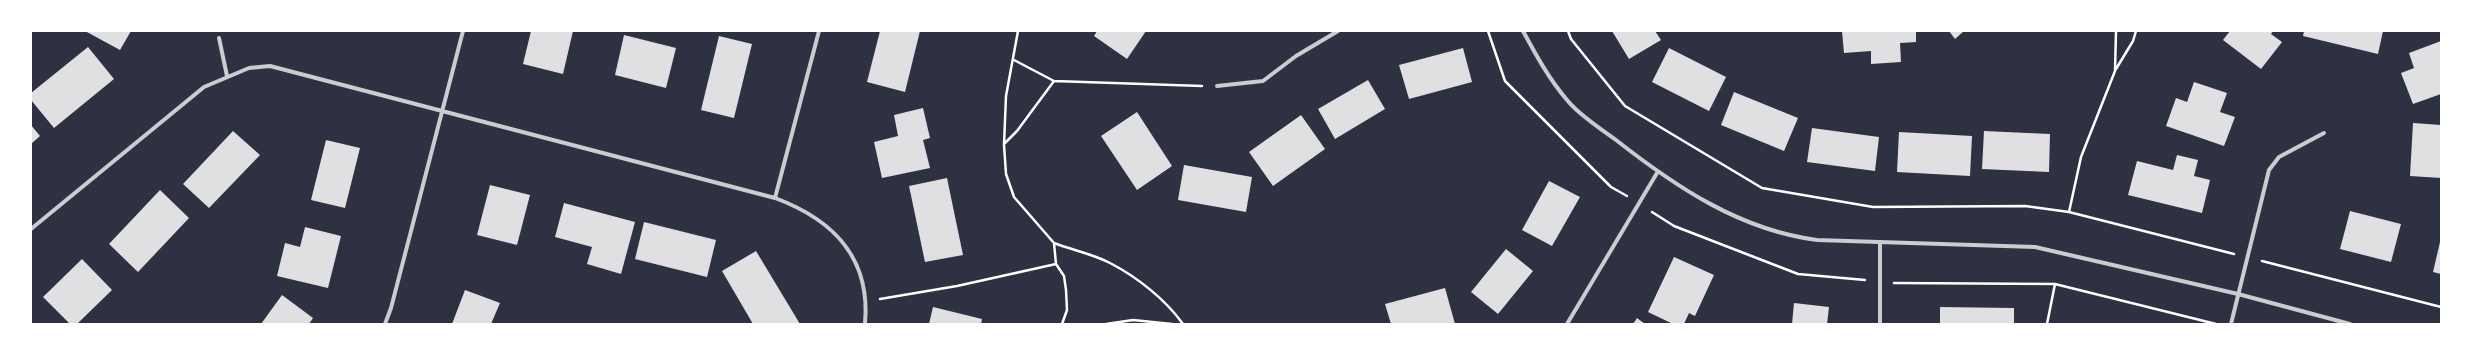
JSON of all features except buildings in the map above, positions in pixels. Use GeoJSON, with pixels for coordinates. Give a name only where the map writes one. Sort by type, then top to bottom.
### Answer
{"type":"FeatureCollection","features":[{"type":"Feature","properties":{"kind":"street"},"geometry":{"type":"LineString","coordinates":[[385,324],[391,308],[463,31]]}},
{"type":"Feature","properties":{"kind":"street"},"geometry":{"type":"LineString","coordinates":[[775,198],[819,31]]}},
{"type":"Feature","properties":{"kind":"street"},"geometry":{"type":"LineString","coordinates":[[1217,86],[1263,81],[1296,56],[1338,31]]}},
{"type":"Feature","properties":{"kind":"street"},"geometry":{"type":"LineString","coordinates":[[1523,31],[1550,79],[1568,101],[1657,172],[1712,205],[1767,230],[1789,236],[1817,240],[2035,247],[2238,294],[2350,324]]}},
{"type":"Feature","properties":{"kind":"street"},"geometry":{"type":"LineString","coordinates":[[219,38],[227,76]]}},
{"type":"Feature","properties":{"kind":"street"},"geometry":{"type":"LineString","coordinates":[[31,229],[204,87],[249,68],[270,66],[775,198],[802,208],[824,222],[840,239],[851,254],[860,274],[867,301],[865,324]]}},
{"type":"Feature","properties":{"kind":"street"},"geometry":{"type":"LineString","coordinates":[[2232,324],[2269,170],[2279,157],[2324,133]]}},
{"type":"Feature","properties":{"kind":"street"},"geometry":{"type":"LineString","coordinates":[[1567,324],[1657,172]]}},
{"type":"Feature","properties":{"kind":"street"},"geometry":{"type":"LineString","coordinates":[[1880,242],[1880,324]]}},
{"type":"Feature","properties":{"kind":"path"},"geometry":{"type":"LineString","coordinates":[[1018,31],[1014,60],[1006,96],[1004,145],[1006,174],[1014,197],[1054,243],[1109,262],[1122,270],[1170,306],[1183,324]]}},
{"type":"Feature","properties":{"kind":"path"},"geometry":{"type":"LineString","coordinates":[[1568,31],[1571,39],[1625,106],[1762,188],[1873,207],[2025,206],[2069,212],[2441,307]]}},
{"type":"Feature","properties":{"kind":"path"},"geometry":{"type":"LineString","coordinates":[[2115,71],[2116,31]]}},
{"type":"Feature","properties":{"kind":"path"},"geometry":{"type":"LineString","coordinates":[[2069,212],[2081,157],[2115,71],[2133,41],[2136,31]]}},
{"type":"Feature","properties":{"kind":"path"},"geometry":{"type":"LineString","coordinates":[[1014,60],[1054,81],[1217,86]]}},
{"type":"Feature","properties":{"kind":"path"},"geometry":{"type":"LineString","coordinates":[[1004,145],[1017,131],[1054,81]]}},
{"type":"Feature","properties":{"kind":"path"},"geometry":{"type":"LineString","coordinates":[[1054,243],[1056,264],[1064,276],[1066,290],[1067,310],[1062,324]]}},
{"type":"Feature","properties":{"kind":"path"},"geometry":{"type":"LineString","coordinates":[[867,301],[957,286],[1056,264]]}},
{"type":"Feature","properties":{"kind":"path"},"geometry":{"type":"LineString","coordinates":[[2047,324],[2055,284],[2218,324]]}},
{"type":"Feature","properties":{"kind":"path"},"geometry":{"type":"LineString","coordinates":[[1106,324],[1133,320],[1172,324]]}}]}
